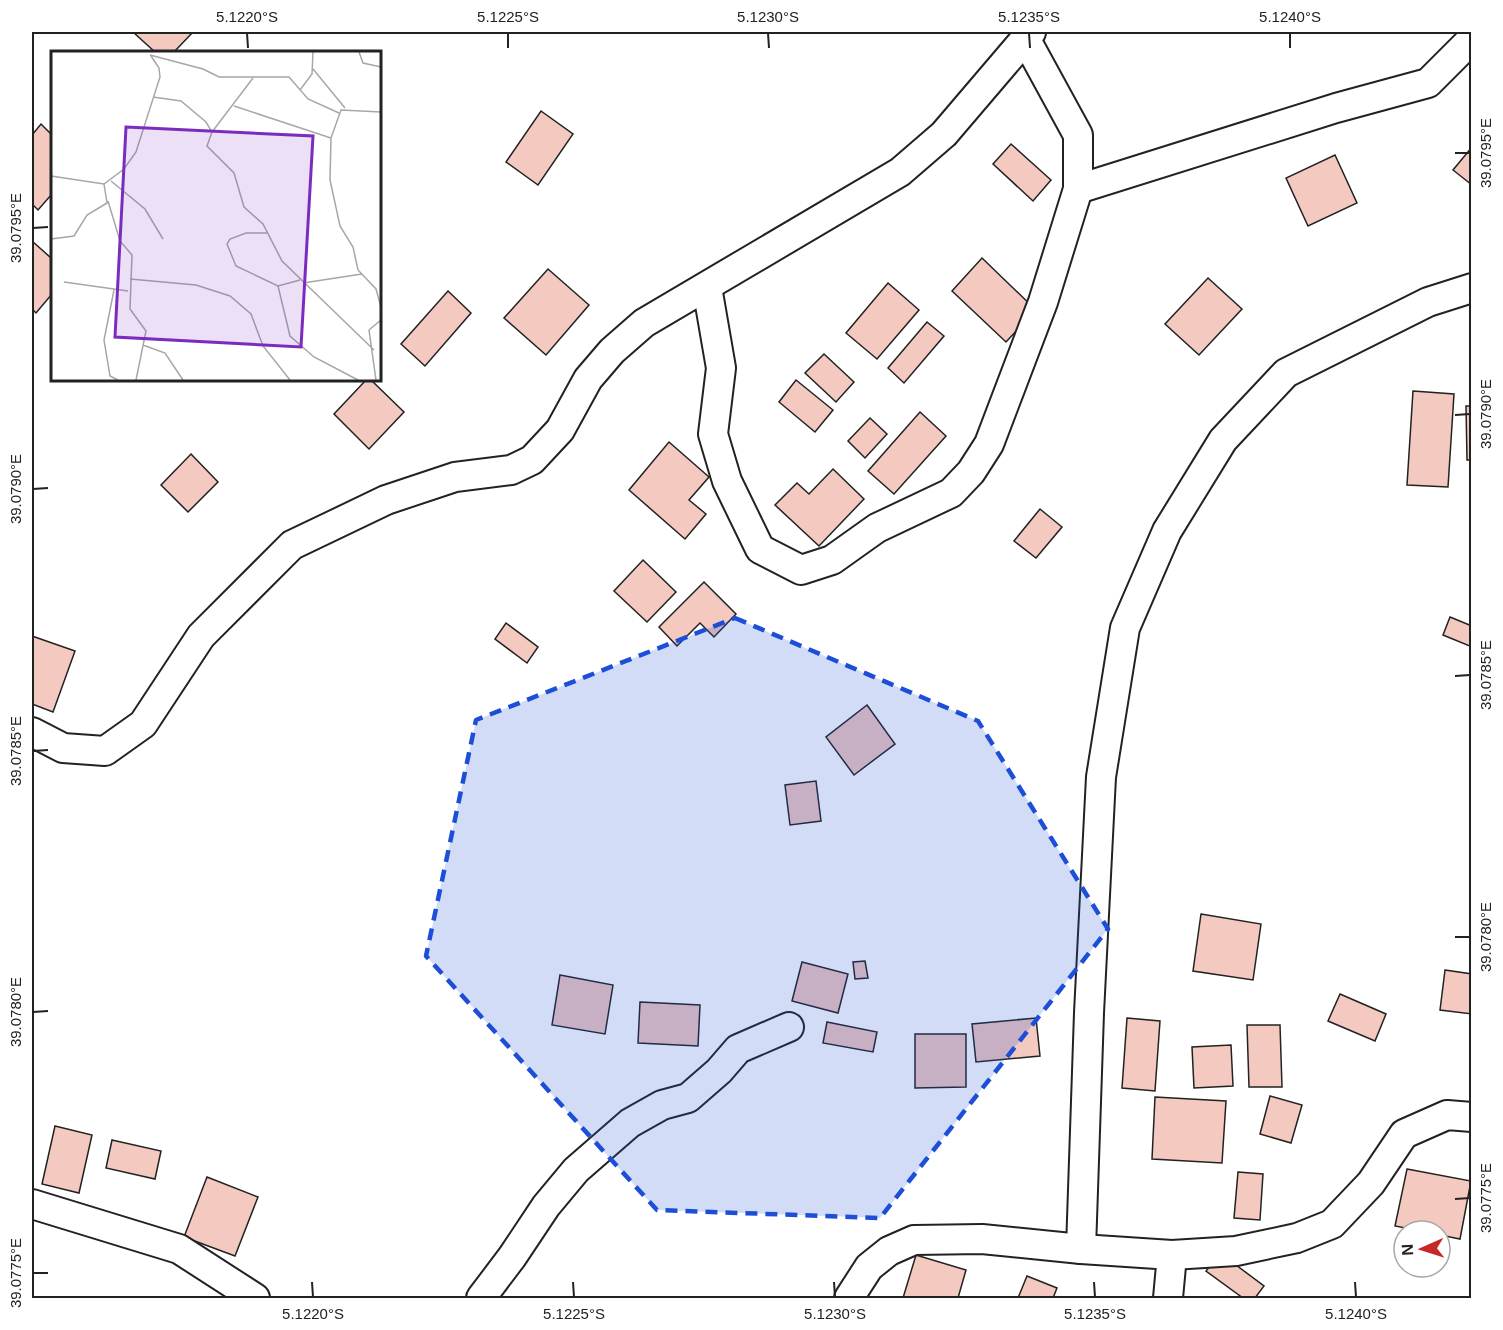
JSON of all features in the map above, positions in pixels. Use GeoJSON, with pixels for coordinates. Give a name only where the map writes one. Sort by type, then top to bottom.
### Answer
{"type":"FeatureCollection","features":[{"type":"Feature","properties":{"kind":"street"},"geometry":{"type":"LineString","coordinates":[[32,732],[63,748],[105,751],[143,724],[201,636],[291,545],[386,500],[455,477],[511,470],[532,460],[560,430],[588,379],[612,351],[644,323],[900,172],[944,134],[1028,35],[1078,135],[1078,189],[1043,302],[989,444],[971,472],[951,493],[877,528],[832,560],[801,570],[760,549],[727,481],[713,434],[721,368],[706,287]]}},
{"type":"Feature","properties":{"kind":"street"},"geometry":{"type":"LineString","coordinates":[[1078,189],[1336,108],[1428,83],[1472,39]]}},
{"type":"Feature","properties":{"kind":"street"},"geometry":{"type":"LineString","coordinates":[[1081,1249],[1089,1013],[1101,777],[1125,628],[1167,531],[1223,440],[1286,373],[1428,302],[1472,288]]}},
{"type":"Feature","properties":{"kind":"street"},"geometry":{"type":"LineString","coordinates":[[482,1299],[546,1206],[576,1170],[630,1123],[662,1105],[687,1098],[719,1071],[738,1049],[789,1027]]}},
{"type":"Feature","properties":{"kind":"street"},"geometry":{"type":"LineString","coordinates":[[849,1299],[869,1267],[890,1251],[914,1240],[982,1239],[1172,1255],[1236,1251],[1296,1239],[1332,1224],[1371,1183],[1404,1134],[1448,1114],[1472,1118]]}},
{"type":"Feature","properties":{"kind":"street"},"geometry":{"type":"LineString","coordinates":[[32,1204],[179,1249],[255,1299]]}},
{"type":"Feature","properties":{"kind":"street"},"geometry":{"type":"LineString","coordinates":[[1168,1299],[1172,1255]]}},
{"type":"Feature","properties":{"kind":"highlighted area"},"geometry":{"type":"Polygon","coordinates":[[[735,618],[978,721],[1108,929],[880,1218],[657,1210],[426,956],[476,720],[735,618]]]}},
{"type":"Feature","properties":{"kind":"building"},"geometry":{"type":"Polygon","coordinates":[[[133,32],[193,32],[175,51],[154,51],[133,32]]]}},
{"type":"Feature","properties":{"kind":"building"},"geometry":{"type":"Polygon","coordinates":[[[541,111],[573,134],[538,185],[506,162],[541,111]]]}},
{"type":"Feature","properties":{"kind":"building"},"geometry":{"type":"Polygon","coordinates":[[[41,124],[51,134],[51,195],[38,210],[32,204],[32,135],[41,124]]]}},
{"type":"Feature","properties":{"kind":"building"},"geometry":{"type":"Polygon","coordinates":[[[1011,144],[1051,180],[1033,201],[993,164],[1011,144]]]}},
{"type":"Feature","properties":{"kind":"building"},"geometry":{"type":"Polygon","coordinates":[[[1472,147],[1472,185],[1453,170],[1472,147]]]}},
{"type":"Feature","properties":{"kind":"building"},"geometry":{"type":"Polygon","coordinates":[[[1335,155],[1357,203],[1308,226],[1286,178],[1335,155]]]}},
{"type":"Feature","properties":{"kind":"building"},"geometry":{"type":"Polygon","coordinates":[[[32,241],[50,257],[51,256],[51,295],[36,313],[32,309],[32,241]]]}},
{"type":"Feature","properties":{"kind":"building"},"geometry":{"type":"Polygon","coordinates":[[[982,258],[1036,310],[1006,342],[952,291],[982,258]]]}},
{"type":"Feature","properties":{"kind":"building"},"geometry":{"type":"Polygon","coordinates":[[[548,269],[589,305],[546,355],[504,318],[548,269]]]}},
{"type":"Feature","properties":{"kind":"building"},"geometry":{"type":"Polygon","coordinates":[[[1208,278],[1242,309],[1199,355],[1165,324],[1208,278]]]}},
{"type":"Feature","properties":{"kind":"building"},"geometry":{"type":"Polygon","coordinates":[[[888,283],[919,310],[877,359],[846,333],[888,283]]]}},
{"type":"Feature","properties":{"kind":"building"},"geometry":{"type":"Polygon","coordinates":[[[448,291],[471,313],[425,366],[401,344],[448,291]]]}},
{"type":"Feature","properties":{"kind":"building"},"geometry":{"type":"Polygon","coordinates":[[[927,322],[944,336],[904,383],[888,368],[927,322]]]}},
{"type":"Feature","properties":{"kind":"building"},"geometry":{"type":"Polygon","coordinates":[[[824,354],[854,382],[836,402],[805,373],[824,354]]]}},
{"type":"Feature","properties":{"kind":"building"},"geometry":{"type":"Polygon","coordinates":[[[796,380],[833,410],[815,432],[779,402],[796,380]]]}},
{"type":"Feature","properties":{"kind":"building"},"geometry":{"type":"Polygon","coordinates":[[[365,381],[372,381],[404,412],[369,449],[334,414],[365,381]]]}},
{"type":"Feature","properties":{"kind":"building"},"geometry":{"type":"Polygon","coordinates":[[[1413,391],[1454,394],[1448,487],[1407,485],[1413,391]]]}},
{"type":"Feature","properties":{"kind":"building"},"geometry":{"type":"Polygon","coordinates":[[[1466,406],[1472,406],[1472,460],[1467,460],[1466,406]]]}},
{"type":"Feature","properties":{"kind":"building"},"geometry":{"type":"Polygon","coordinates":[[[920,412],[946,436],[894,494],[868,471],[920,412]]]}},
{"type":"Feature","properties":{"kind":"building"},"geometry":{"type":"Polygon","coordinates":[[[870,418],[887,434],[865,458],[848,441],[870,418]]]}},
{"type":"Feature","properties":{"kind":"building"},"geometry":{"type":"Polygon","coordinates":[[[669,442],[709,477],[689,500],[706,514],[685,539],[629,490],[669,442]]]}},
{"type":"Feature","properties":{"kind":"building"},"geometry":{"type":"Polygon","coordinates":[[[191,454],[218,482],[188,512],[161,485],[191,454]]]}},
{"type":"Feature","properties":{"kind":"building"},"geometry":{"type":"Polygon","coordinates":[[[833,469],[864,499],[819,546],[775,505],[797,483],[809,494],[833,469]]]}},
{"type":"Feature","properties":{"kind":"building"},"geometry":{"type":"Polygon","coordinates":[[[1040,509],[1062,527],[1036,558],[1014,541],[1040,509]]]}},
{"type":"Feature","properties":{"kind":"building"},"geometry":{"type":"Polygon","coordinates":[[[643,560],[676,592],[647,622],[614,591],[643,560]]]}},
{"type":"Feature","properties":{"kind":"building"},"geometry":{"type":"Polygon","coordinates":[[[704,582],[736,614],[714,637],[700,623],[677,646],[659,627],[704,582]]]}},
{"type":"Feature","properties":{"kind":"building"},"geometry":{"type":"Polygon","coordinates":[[[1450,617],[1472,626],[1472,647],[1443,635],[1450,617]]]}},
{"type":"Feature","properties":{"kind":"building"},"geometry":{"type":"Polygon","coordinates":[[[506,623],[538,647],[527,663],[495,639],[506,623]]]}},
{"type":"Feature","properties":{"kind":"building"},"geometry":{"type":"Polygon","coordinates":[[[32,636],[75,651],[53,712],[32,704],[32,636]]]}},
{"type":"Feature","properties":{"kind":"building"},"geometry":{"type":"Polygon","coordinates":[[[867,705],[895,744],[854,775],[826,737],[867,705]]]}},
{"type":"Feature","properties":{"kind":"building"},"geometry":{"type":"Polygon","coordinates":[[[816,781],[821,821],[790,825],[785,785],[816,781]]]}},
{"type":"Feature","properties":{"kind":"building"},"geometry":{"type":"Polygon","coordinates":[[[1201,914],[1261,924],[1253,980],[1193,971],[1201,914]]]}},
{"type":"Feature","properties":{"kind":"building"},"geometry":{"type":"Polygon","coordinates":[[[865,961],[868,978],[855,979],[853,962],[865,961]]]}},
{"type":"Feature","properties":{"kind":"building"},"geometry":{"type":"Polygon","coordinates":[[[802,962],[848,974],[838,1013],[792,1001],[802,962]]]}},
{"type":"Feature","properties":{"kind":"building"},"geometry":{"type":"Polygon","coordinates":[[[1445,970],[1472,974],[1472,1014],[1440,1010],[1445,970]]]}},
{"type":"Feature","properties":{"kind":"building"},"geometry":{"type":"Polygon","coordinates":[[[560,975],[613,985],[605,1034],[552,1025],[560,975]]]}},
{"type":"Feature","properties":{"kind":"building"},"geometry":{"type":"Polygon","coordinates":[[[1340,994],[1386,1014],[1375,1041],[1328,1021],[1340,994]]]}},
{"type":"Feature","properties":{"kind":"building"},"geometry":{"type":"Polygon","coordinates":[[[640,1002],[700,1005],[698,1046],[638,1043],[640,1002]]]}},
{"type":"Feature","properties":{"kind":"building"},"geometry":{"type":"Polygon","coordinates":[[[1036,1018],[1040,1056],[976,1062],[972,1024],[1036,1018]]]}},
{"type":"Feature","properties":{"kind":"building"},"geometry":{"type":"Polygon","coordinates":[[[1127,1018],[1160,1021],[1155,1091],[1122,1088],[1127,1018]]]}},
{"type":"Feature","properties":{"kind":"building"},"geometry":{"type":"Polygon","coordinates":[[[827,1022],[877,1032],[873,1052],[823,1043],[827,1022]]]}},
{"type":"Feature","properties":{"kind":"building"},"geometry":{"type":"Polygon","coordinates":[[[1247,1025],[1280,1025],[1282,1087],[1249,1087],[1247,1025]]]}},
{"type":"Feature","properties":{"kind":"building"},"geometry":{"type":"Polygon","coordinates":[[[915,1034],[966,1034],[966,1087],[915,1088],[915,1034]]]}},
{"type":"Feature","properties":{"kind":"building"},"geometry":{"type":"Polygon","coordinates":[[[1231,1045],[1233,1086],[1194,1088],[1192,1047],[1231,1045]]]}},
{"type":"Feature","properties":{"kind":"building"},"geometry":{"type":"Polygon","coordinates":[[[1270,1096],[1302,1105],[1291,1143],[1260,1134],[1270,1096]]]}},
{"type":"Feature","properties":{"kind":"building"},"geometry":{"type":"Polygon","coordinates":[[[1155,1097],[1226,1101],[1222,1163],[1152,1159],[1155,1097]]]}},
{"type":"Feature","properties":{"kind":"building"},"geometry":{"type":"Polygon","coordinates":[[[55,1126],[92,1135],[79,1193],[42,1184],[55,1126]]]}},
{"type":"Feature","properties":{"kind":"building"},"geometry":{"type":"Polygon","coordinates":[[[112,1140],[161,1151],[155,1179],[106,1168],[112,1140]]]}},
{"type":"Feature","properties":{"kind":"building"},"geometry":{"type":"Polygon","coordinates":[[[1407,1169],[1471,1181],[1460,1239],[1452,1237],[1452,1219],[1396,1219],[1407,1169]]]}},
{"type":"Feature","properties":{"kind":"building"},"geometry":{"type":"Polygon","coordinates":[[[1238,1172],[1263,1174],[1260,1220],[1234,1218],[1238,1172]]]}},
{"type":"Feature","properties":{"kind":"building"},"geometry":{"type":"Polygon","coordinates":[[[207,1177],[258,1197],[235,1256],[184,1237],[207,1177]]]}},
{"type":"Feature","properties":{"kind":"building"},"geometry":{"type":"Polygon","coordinates":[[[1220,1253],[1264,1286],[1255,1298],[1243,1298],[1206,1271],[1220,1253]]]}},
{"type":"Feature","properties":{"kind":"building"},"geometry":{"type":"Polygon","coordinates":[[[916,1255],[966,1270],[958,1298],[903,1298],[916,1255]]]}},
{"type":"Feature","properties":{"kind":"building"},"geometry":{"type":"Polygon","coordinates":[[[1027,1276],[1057,1288],[1053,1298],[1018,1298],[1027,1276]]]}}]}
